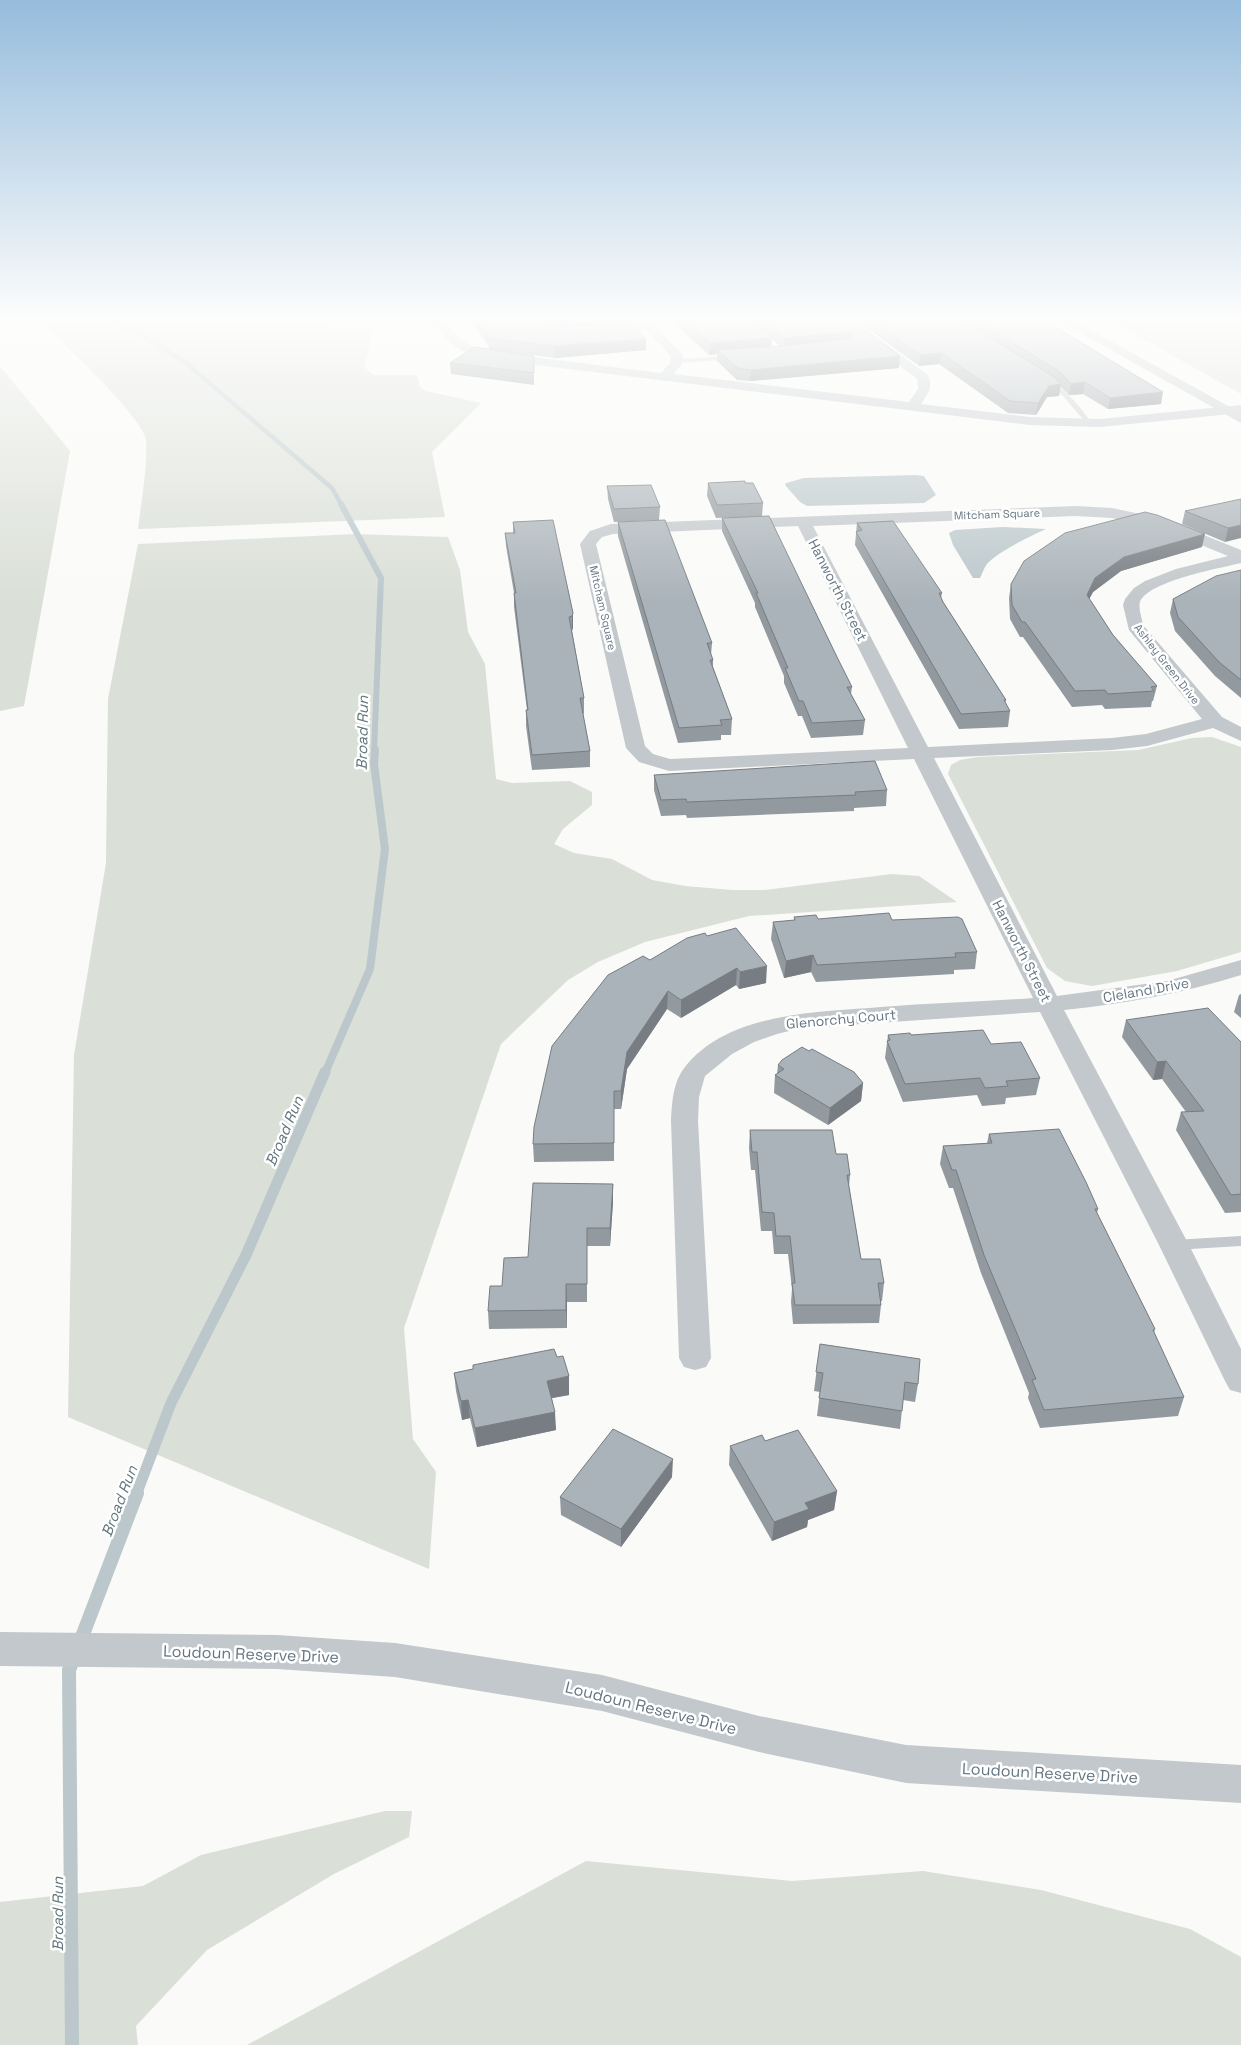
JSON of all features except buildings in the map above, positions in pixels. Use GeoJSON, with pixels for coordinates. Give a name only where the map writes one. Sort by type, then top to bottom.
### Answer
{"type":"FeatureCollection","features":[{"type":"Feature","properties":{"kind":"street"},"geometry":{"type":"LineString","coordinates":[[955,412],[1030,422],[1090,424],[1211,412]]}},
{"type":"Feature","properties":{"kind":"street","name":"Mitcham Square"},"geometry":{"type":"LineString","coordinates":[[1216,721],[1146,740],[922,754],[689,766],[669,765],[646,758],[636,748],[588,544],[592,538],[611,529],[1076,511],[1112,513],[1159,522],[1241,557]]}},
{"type":"Feature","properties":{"kind":"street","name":"Hanworth Street"},"geometry":{"type":"LineString","coordinates":[[803,521],[1049,1006],[1174,1244],[1241,1381]]}},
{"type":"Feature","properties":{"kind":"street","name":"Ashley Green Drive"},"geometry":{"type":"LineString","coordinates":[[1241,557],[1148,586],[1133,598],[1131,609],[1135,626],[1216,721],[1241,735]]}},
{"type":"Feature","properties":{"kind":"street","name":"Cleland Drive"},"geometry":{"type":"LineString","coordinates":[[1049,1006],[1136,994],[1213,978],[1241,967]]}},
{"type":"Feature","properties":{"kind":"street","name":"Glenorchy Court"},"geometry":{"type":"LineString","coordinates":[[696,1358],[685,1136],[686,1102],[693,1074],[714,1053],[742,1037],[793,1022],[1049,1006]]}},
{"type":"Feature","properties":{"kind":"street","name":"Loudoun Reserve Drive"},"geometry":{"type":"LineString","coordinates":[[0,1649],[277,1652],[395,1660],[602,1693],[759,1734],[906,1764],[1241,1784]]}},
{"type":"Feature","properties":{"kind":"lane"},"geometry":{"type":"LineString","coordinates":[[1080,412],[1090,424]]}},
{"type":"Feature","properties":{"kind":"lane"},"geometry":{"type":"LineString","coordinates":[[1174,1244],[1241,1241]]}},
{"type":"Feature","properties":{"kind":"shaded area"},"geometry":{"type":"Polygon","coordinates":[[[0,412],[38,412],[70,451],[24,706],[0,711],[0,412]]]}},
{"type":"Feature","properties":{"kind":"shaded area"},"geometry":{"type":"Polygon","coordinates":[[[129,412],[472,412],[432,452],[445,517],[138,529],[144,484],[146,440],[142,429],[129,412]]]}},
{"type":"Feature","properties":{"kind":"shaded area"},"geometry":{"type":"Polygon","coordinates":[[[924,476],[936,495],[924,503],[807,506],[800,502],[785,485],[786,483],[804,478],[924,476]]]}},
{"type":"Feature","properties":{"kind":"shaded area"},"geometry":{"type":"Polygon","coordinates":[[[1003,527],[1046,529],[998,555],[987,564],[980,578],[973,578],[953,545],[949,533],[955,530],[1003,527]]]}},
{"type":"Feature","properties":{"kind":"shaded area"},"geometry":{"type":"Polygon","coordinates":[[[355,534],[448,537],[460,570],[468,632],[485,664],[496,779],[512,783],[570,781],[592,792],[592,805],[563,829],[554,844],[574,853],[612,859],[652,880],[685,886],[732,890],[765,890],[892,874],[919,876],[957,902],[749,916],[645,942],[598,962],[568,980],[501,1044],[404,1328],[413,1439],[436,1472],[429,1569],[68,1417],[74,1055],[106,863],[108,699],[138,544],[355,534]]]}},
{"type":"Feature","properties":{"kind":"shaded area"},"geometry":{"type":"Polygon","coordinates":[[[1212,737],[1241,747],[1241,952],[1177,971],[1092,986],[1065,981],[1047,968],[948,774],[951,765],[960,760],[977,757],[1138,750],[1192,738],[1212,737]]]}},
{"type":"Feature","properties":{"kind":"shaded area"},"geometry":{"type":"Polygon","coordinates":[[[385,1811],[412,1811],[409,1837],[334,1874],[207,1950],[136,2026],[138,2045],[0,2045],[0,1902],[143,1886],[201,1855],[385,1811]]]}},
{"type":"Feature","properties":{"kind":"shaded area"},"geometry":{"type":"Polygon","coordinates":[[[586,1861],[792,1881],[923,1871],[1041,1890],[1190,1929],[1241,1957],[1241,2045],[247,2045],[586,1861]]]}},
{"type":"Feature","properties":{"kind":"waterway","name":"Broad Run"},"geometry":{"type":"LineString","coordinates":[[244,412],[332,488],[342,506]]}},
{"type":"Feature","properties":{"kind":"waterway","name":"Broad Run"},"geometry":{"type":"LineString","coordinates":[[341,504],[381,578],[374,752]]}},
{"type":"Feature","properties":{"kind":"waterway","name":"Broad Run"},"geometry":{"type":"LineString","coordinates":[[325,1073],[370,969],[385,849],[374,764],[375,750]]}},
{"type":"Feature","properties":{"kind":"waterway","name":"Broad Run"},"geometry":{"type":"LineString","coordinates":[[136,1495],[171,1403],[246,1255],[325,1072]]}},
{"type":"Feature","properties":{"kind":"waterway","name":"Broad Run"},"geometry":{"type":"LineString","coordinates":[[80,1642],[137,1493]]}},
{"type":"Feature","properties":{"kind":"waterway","name":"Broad Run"},"geometry":{"type":"LineString","coordinates":[[72,2045],[69,1670],[74,1657]]}}]}
